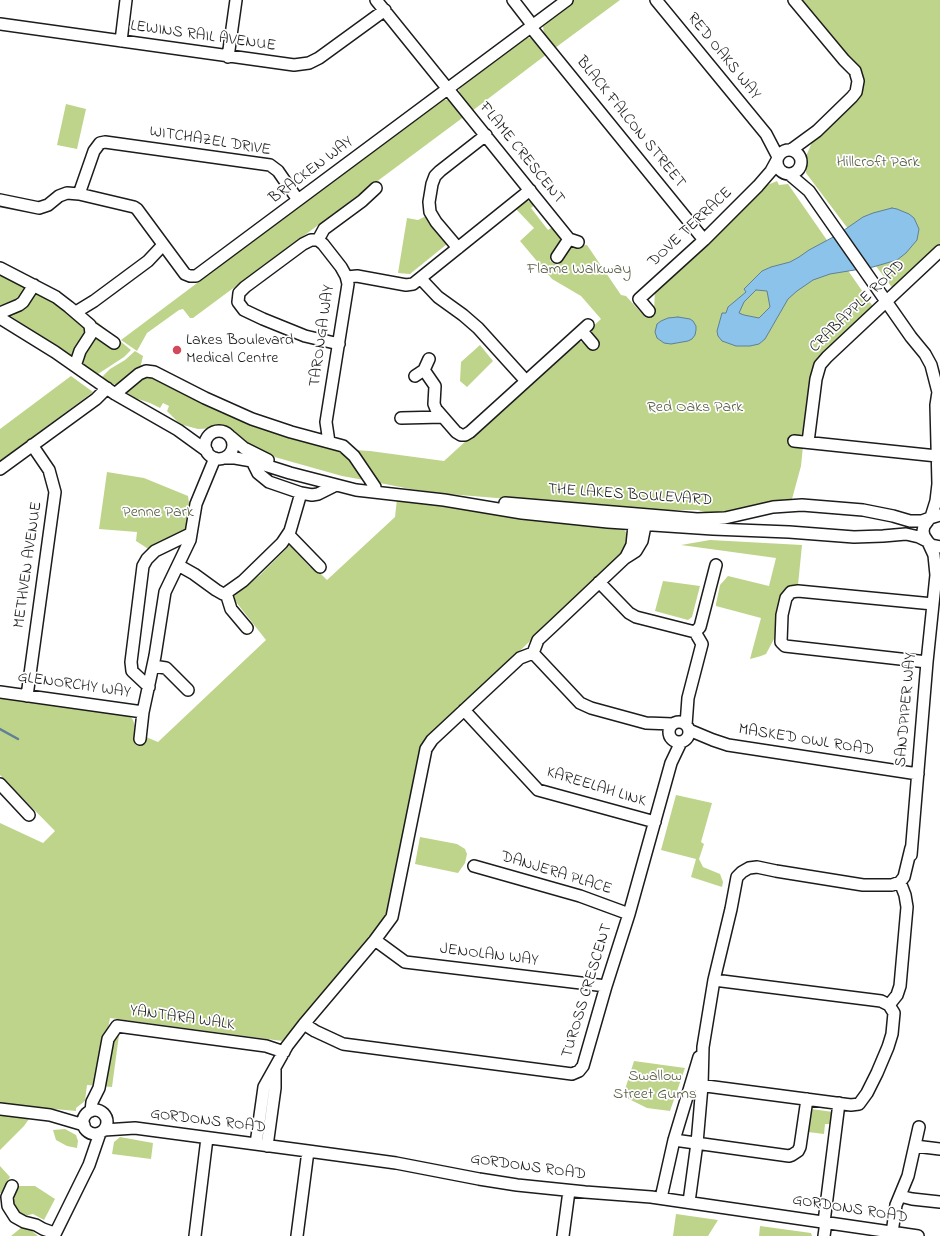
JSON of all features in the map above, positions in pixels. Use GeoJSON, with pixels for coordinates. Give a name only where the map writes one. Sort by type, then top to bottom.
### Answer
{"type":"FeatureCollection","features":[{"type":"Feature","properties":{"kind":"street"},"geometry":{"type":"LineString","coordinates":[[121,41],[126,0]]}},
{"type":"Feature","properties":{"kind":"street"},"geometry":{"type":"LineString","coordinates":[[228,57],[236,0]]}},
{"type":"Feature","properties":{"kind":"street","name":"FLAME CRESCENT"},"geometry":{"type":"LineString","coordinates":[[376,0],[530,190],[574,240],[557,256]]}},
{"type":"Feature","properties":{"kind":"street","name":"BLACK FALCON STREET"},"geometry":{"type":"LineString","coordinates":[[513,0],[538,35],[704,240]]}},
{"type":"Feature","properties":{"kind":"street","name":"BRACKEN WAY"},"geometry":{"type":"LineString","coordinates":[[0,200],[39,208],[48,205],[59,196],[67,193],[79,194],[134,207],[185,274],[196,276],[567,0]]}},
{"type":"Feature","properties":{"kind":"street","name":"RED OAKS WAY"},"geometry":{"type":"LineString","coordinates":[[656,0],[766,134],[777,158]]}},
{"type":"Feature","properties":{"kind":"street"},"geometry":{"type":"LineString","coordinates":[[794,0],[855,71],[858,77],[858,86],[817,130],[789,150],[783,151],[777,158],[778,167],[809,191],[911,337],[927,368],[936,405],[938,484],[940,498]]}},
{"type":"Feature","properties":{"kind":"street","name":"LEWINS RAIL AVENUE"},"geometry":{"type":"LineString","coordinates":[[0,24],[287,65],[309,63],[326,54],[385,10]]}},
{"type":"Feature","properties":{"kind":"street"},"geometry":{"type":"LineString","coordinates":[[786,173],[796,172],[817,130]]}},
{"type":"Feature","properties":{"kind":"street","name":"RED OAKS WAY"},"geometry":{"type":"LineString","coordinates":[[766,134],[789,150]]}},
{"type":"Feature","properties":{"kind":"street"},"geometry":{"type":"LineString","coordinates":[[458,248],[436,222],[430,212],[429,202],[432,184],[435,176],[440,170],[486,135]]}},
{"type":"Feature","properties":{"kind":"street","name":"WITCHAZEL DRIVE"},"geometry":{"type":"LineString","coordinates":[[79,194],[94,151],[100,143],[110,142],[270,165],[278,171],[298,200]]}},
{"type":"Feature","properties":{"kind":"street"},"geometry":{"type":"LineString","coordinates":[[789,150],[797,153],[809,191]]}},
{"type":"Feature","properties":{"kind":"street","name":"DOVE TERRACE"},"geometry":{"type":"LineString","coordinates":[[649,311],[639,299],[704,240],[758,186],[771,171],[777,158]]}},
{"type":"Feature","properties":{"kind":"street","name":"DOVE TERRACE"},"geometry":{"type":"LineString","coordinates":[[758,186],[786,173]]}},
{"type":"Feature","properties":{"kind":"street"},"geometry":{"type":"LineString","coordinates":[[339,344],[305,336],[244,310],[238,302],[239,293],[303,244],[311,240],[318,240],[324,229],[362,201],[376,188]]}},
{"type":"Feature","properties":{"kind":"street"},"geometry":{"type":"LineString","coordinates":[[347,281],[368,279],[406,285],[413,284],[530,190]]}},
{"type":"Feature","properties":{"kind":"street","name":"TARONGA WAY"},"geometry":{"type":"LineString","coordinates":[[318,240],[341,267],[347,281],[339,344],[326,422],[329,442]]}},
{"type":"Feature","properties":{"kind":"street"},"geometry":{"type":"LineString","coordinates":[[83,319],[94,300],[165,248]]}},
{"type":"Feature","properties":{"kind":"street","name":"CRABAPPLE ROAD"},"geometry":{"type":"LineString","coordinates":[[808,442],[816,379],[820,365],[940,251]]}},
{"type":"Feature","properties":{"kind":"street"},"geometry":{"type":"LineString","coordinates":[[0,268],[56,297],[114,343]]}},
{"type":"Feature","properties":{"kind":"street"},"geometry":{"type":"LineString","coordinates":[[421,279],[438,297],[478,328],[526,381]]}},
{"type":"Feature","properties":{"kind":"street"},"geometry":{"type":"LineString","coordinates":[[0,313],[23,302],[34,285]]}},
{"type":"Feature","properties":{"kind":"street"},"geometry":{"type":"LineString","coordinates":[[0,318],[111,391],[178,430],[216,456],[230,455],[234,446],[231,437],[221,430],[195,433],[178,430]]}},
{"type":"Feature","properties":{"kind":"street"},"geometry":{"type":"LineString","coordinates":[[75,366],[80,351],[91,334],[83,319]]}},
{"type":"Feature","properties":{"kind":"street"},"geometry":{"type":"LineString","coordinates":[[0,328],[14,326]]}},
{"type":"Feature","properties":{"kind":"street"},"geometry":{"type":"LineString","coordinates":[[429,359],[420,373],[435,386],[434,404],[443,417],[460,434],[466,434],[585,328],[593,344]]}},
{"type":"Feature","properties":{"kind":"street"},"geometry":{"type":"LineString","coordinates":[[0,469],[102,394],[111,391],[146,371],[154,372],[205,398],[270,426],[347,448],[376,487]]}},
{"type":"Feature","properties":{"kind":"street"},"geometry":{"type":"LineString","coordinates":[[88,404],[97,382]]}},
{"type":"Feature","properties":{"kind":"street"},"geometry":{"type":"LineString","coordinates":[[401,418],[443,417]]}},
{"type":"Feature","properties":{"kind":"street","name":"TARONGA WAY"},"geometry":{"type":"LineString","coordinates":[[316,439],[326,422]]}},
{"type":"Feature","properties":{"kind":"street"},"geometry":{"type":"LineString","coordinates":[[212,432],[206,438],[205,447],[216,456]]}},
{"type":"Feature","properties":{"kind":"street","name":"THE LAKES BOULEVARD"},"geometry":{"type":"LineString","coordinates":[[231,437],[244,448],[270,461],[333,478],[414,496]]}},
{"type":"Feature","properties":{"kind":"street"},"geometry":{"type":"LineString","coordinates":[[794,441],[937,456]]}},
{"type":"Feature","properties":{"kind":"street","name":"METHVEN AVENUE"},"geometry":{"type":"LineString","coordinates":[[28,696],[55,492],[49,470],[32,445]]}},
{"type":"Feature","properties":{"kind":"street"},"geometry":{"type":"LineString","coordinates":[[140,739],[143,712],[153,666],[165,592],[190,540],[196,504],[216,456]]}},
{"type":"Feature","properties":{"kind":"street","name":"THE LAKES BOULEVARD"},"geometry":{"type":"LineString","coordinates":[[216,456],[252,461],[290,474],[378,493],[444,500],[522,513],[646,520],[713,529],[773,531],[861,537],[906,534],[927,541],[931,545],[940,547]]}},
{"type":"Feature","properties":{"kind":"street"},"geometry":{"type":"LineString","coordinates":[[252,461],[258,474],[269,482],[301,493],[312,495],[318,494],[336,485]]}},
{"type":"Feature","properties":{"kind":"street"},"geometry":{"type":"LineString","coordinates":[[934,517],[938,484]]}},
{"type":"Feature","properties":{"kind":"street"},"geometry":{"type":"LineString","coordinates":[[178,565],[223,594],[235,588],[282,543],[290,531],[301,493]]}},
{"type":"Feature","properties":{"kind":"street","name":"THE LAKES BOULEVARD"},"geometry":{"type":"LineString","coordinates":[[646,520],[725,518],[773,506],[802,505],[863,510],[910,521],[922,521],[934,517]]}},
{"type":"Feature","properties":{"kind":"street"},"geometry":{"type":"LineString","coordinates":[[761,509],[759,514],[759,522],[765,529],[773,531]]}},
{"type":"Feature","properties":{"kind":"street","name":"SANDPIPER WAY"},"geometry":{"type":"LineString","coordinates":[[901,885],[908,881],[911,872],[911,848],[936,575],[934,555],[923,531],[924,526],[934,517]]}},
{"type":"Feature","properties":{"kind":"street"},"geometry":{"type":"LineString","coordinates":[[625,558],[632,545],[634,519]]}},
{"type":"Feature","properties":{"kind":"street"},"geometry":{"type":"LineString","coordinates":[[534,653],[538,640],[625,558],[640,547],[644,536],[646,520]]}},
{"type":"Feature","properties":{"kind":"street"},"geometry":{"type":"LineString","coordinates":[[149,686],[132,671],[131,662],[143,566],[147,558],[154,551],[190,534]]}},
{"type":"Feature","properties":{"kind":"street"},"geometry":{"type":"LineString","coordinates":[[288,534],[320,567]]}},
{"type":"Feature","properties":{"kind":"street","name":"SANDPIPER WAY"},"geometry":{"type":"LineString","coordinates":[[936,575],[940,564]]}},
{"type":"Feature","properties":{"kind":"street"},"geometry":{"type":"LineString","coordinates":[[599,582],[629,613],[636,617],[695,632],[700,627],[716,565]]}},
{"type":"Feature","properties":{"kind":"street"},"geometry":{"type":"LineString","coordinates":[[927,662],[786,646],[781,642],[782,615],[786,598],[791,592],[798,590],[933,604]]}},
{"type":"Feature","properties":{"kind":"street"},"geometry":{"type":"LineString","coordinates":[[226,593],[231,609],[248,628]]}},
{"type":"Feature","properties":{"kind":"street","name":"TUROSS CRESCENT"},"geometry":{"type":"LineString","coordinates":[[304,1024],[315,1031],[343,1044],[572,1074],[579,1071],[583,1066],[629,914],[671,763],[702,644],[695,632]]}},
{"type":"Feature","properties":{"kind":"street"},"geometry":{"type":"LineString","coordinates":[[256,1144],[264,1087],[284,1052],[304,1024],[376,940],[392,916],[426,749],[432,740],[520,658],[534,653]]}},
{"type":"Feature","properties":{"kind":"street"},"geometry":{"type":"LineString","coordinates":[[534,653],[580,703],[591,708],[679,732]]}},
{"type":"Feature","properties":{"kind":"street"},"geometry":{"type":"LineString","coordinates":[[153,666],[166,668],[188,690]]}},
{"type":"Feature","properties":{"kind":"street","name":"GLENORCHY WAY"},"geometry":{"type":"LineString","coordinates":[[0,692],[143,712]]}},
{"type":"Feature","properties":{"kind":"street","name":"KAREELAH LINK"},"geometry":{"type":"LineString","coordinates":[[464,710],[538,790],[655,822]]}},
{"type":"Feature","properties":{"kind":"street","name":"MASKED OWL ROAD"},"geometry":{"type":"LineString","coordinates":[[679,732],[728,745],[918,774]]}},
{"type":"Feature","properties":{"kind":"street"},"geometry":{"type":"LineString","coordinates":[[0,784],[29,814]]}},
{"type":"Feature","properties":{"kind":"street","name":"DANJERA PLACE"},"geometry":{"type":"LineString","coordinates":[[474,866],[580,896],[629,914]]}},
{"type":"Feature","properties":{"kind":"street"},"geometry":{"type":"LineString","coordinates":[[661,1198],[674,1140],[696,1085],[714,980],[732,908],[743,874],[776,871],[863,884],[881,889],[892,890],[901,885],[906,896],[907,907],[900,986],[897,995],[889,1005]]}},
{"type":"Feature","properties":{"kind":"street","name":"JENOLAN WAY"},"geometry":{"type":"LineString","coordinates":[[376,940],[405,962],[606,986]]}},
{"type":"Feature","properties":{"kind":"street"},"geometry":{"type":"LineString","coordinates":[[696,1085],[839,1103],[859,1104],[867,1093],[877,1073],[888,1047],[894,1024],[894,1013],[889,1005],[881,1001],[714,980]]}},
{"type":"Feature","properties":{"kind":"street","name":"YANTARA WALK"},"geometry":{"type":"LineString","coordinates":[[96,1113],[92,1102],[99,1088],[108,1040],[117,1026],[266,1046],[284,1052]]}},
{"type":"Feature","properties":{"kind":"street"},"geometry":{"type":"LineString","coordinates":[[267,1146],[275,1068]]}},
{"type":"Feature","properties":{"kind":"street"},"geometry":{"type":"LineString","coordinates":[[689,1202],[697,1143],[696,1085]]}},
{"type":"Feature","properties":{"kind":"street"},"geometry":{"type":"LineString","coordinates":[[674,1140],[789,1156],[798,1151],[807,1099]]}},
{"type":"Feature","properties":{"kind":"street"},"geometry":{"type":"LineString","coordinates":[[824,1236],[839,1103]]}},
{"type":"Feature","properties":{"kind":"street","name":"GORDONS ROAD"},"geometry":{"type":"LineString","coordinates":[[0,1109],[50,1115],[96,1113],[135,1128]]}},
{"type":"Feature","properties":{"kind":"street"},"geometry":{"type":"LineString","coordinates":[[12,1186],[7,1197],[8,1206],[15,1216],[24,1222],[36,1225],[54,1235],[90,1165],[102,1131],[107,1124],[96,1113],[84,1119],[90,1165]]}},
{"type":"Feature","properties":{"kind":"street","name":"GORDONS ROAD"},"geometry":{"type":"LineString","coordinates":[[50,1115],[85,1128]]}},
{"type":"Feature","properties":{"kind":"street"},"geometry":{"type":"LineString","coordinates":[[892,1233],[896,1205],[908,1176],[919,1127]]}},
{"type":"Feature","properties":{"kind":"street"},"geometry":{"type":"LineString","coordinates":[[85,1128],[93,1133],[102,1131]]}},
{"type":"Feature","properties":{"kind":"street","name":"GORDONS ROAD"},"geometry":{"type":"LineString","coordinates":[[102,1131],[135,1128],[396,1163],[486,1180],[569,1191],[661,1198],[918,1236]]}},
{"type":"Feature","properties":{"kind":"street"},"geometry":{"type":"LineString","coordinates":[[195,1236],[207,1138]]}},
{"type":"Feature","properties":{"kind":"street"},"geometry":{"type":"LineString","coordinates":[[915,1146],[940,1149]]}},
{"type":"Feature","properties":{"kind":"street"},"geometry":{"type":"LineString","coordinates":[[297,1236],[308,1151]]}},
{"type":"Feature","properties":{"kind":"street"},"geometry":{"type":"LineString","coordinates":[[563,1236],[569,1191]]}},
{"type":"Feature","properties":{"kind":"street"},"geometry":{"type":"LineString","coordinates":[[900,1196],[940,1202]]}},
{"type":"Feature","properties":{"kind":"green space"},"geometry":{"type":"Polygon","coordinates":[[[574,0],[620,0],[555,48],[544,35],[543,26],[574,0]]]}},
{"type":"Feature","properties":{"kind":"green space","name":"Hillcroft Park"},"geometry":{"type":"Polygon","coordinates":[[[799,0],[940,0],[940,244],[894,290],[806,173],[807,154],[813,140],[862,87],[799,0]]]}},
{"type":"Feature","properties":{"kind":"green space"},"geometry":{"type":"Polygon","coordinates":[[[525,37],[533,38],[547,54],[472,111],[461,97],[459,90],[461,85],[525,37]]]}},
{"type":"Feature","properties":{"kind":"green space"},"geometry":{"type":"Polygon","coordinates":[[[443,99],[452,101],[465,116],[193,318],[190,318],[183,309],[179,310],[147,333],[137,351],[121,340],[443,99]]]}},
{"type":"Feature","properties":{"kind":"green space"},"geometry":{"type":"Polygon","coordinates":[[[66,104],[86,109],[77,149],[57,145],[66,104]]]}},
{"type":"Feature","properties":{"kind":"green space","name":"Red Oaks Park"},"geometry":{"type":"Polygon","coordinates":[[[777,181],[779,185],[788,184],[874,308],[825,354],[804,433],[798,436],[803,446],[801,466],[792,499],[773,501],[728,513],[708,513],[698,510],[676,510],[667,512],[448,494],[380,483],[376,481],[354,450],[444,461],[572,344],[580,342],[587,343],[591,328],[601,319],[581,296],[552,279],[520,241],[534,228],[515,208],[522,203],[527,201],[536,204],[531,208],[548,230],[554,226],[561,237],[562,240],[560,247],[550,261],[555,264],[571,246],[587,245],[621,295],[626,296],[646,318],[654,311],[655,290],[765,186],[777,181]]]}},
{"type":"Feature","properties":{"kind":"green space"},"geometry":{"type":"Polygon","coordinates":[[[426,216],[447,244],[410,274],[398,273],[407,218],[418,220],[426,216]]]}},
{"type":"Feature","properties":{"kind":"green space"},"geometry":{"type":"Polygon","coordinates":[[[0,272],[27,287],[20,299],[0,308],[0,272]]]}},
{"type":"Feature","properties":{"kind":"green space"},"geometry":{"type":"Polygon","coordinates":[[[38,293],[54,300],[85,325],[87,330],[74,356],[9,315],[38,293]]]}},
{"type":"Feature","properties":{"kind":"green space"},"geometry":{"type":"Polygon","coordinates":[[[90,316],[131,350],[124,357],[98,374],[84,365],[82,360],[94,323],[90,316]]]}},
{"type":"Feature","properties":{"kind":"green space"},"geometry":{"type":"Polygon","coordinates":[[[480,345],[493,361],[467,387],[460,381],[461,362],[480,345]]]}},
{"type":"Feature","properties":{"kind":"green space"},"geometry":{"type":"Polygon","coordinates":[[[135,351],[143,356],[140,369],[118,385],[112,384],[102,377],[110,369],[125,360],[135,351]]]}},
{"type":"Feature","properties":{"kind":"green space"},"geometry":{"type":"Polygon","coordinates":[[[147,375],[345,451],[364,480],[342,476],[271,456],[239,439],[226,429],[198,429],[183,425],[167,411],[169,406],[163,403],[160,408],[135,398],[125,391],[147,375]]]}},
{"type":"Feature","properties":{"kind":"green space"},"geometry":{"type":"Polygon","coordinates":[[[71,376],[93,392],[0,461],[0,429],[71,376]]]}},
{"type":"Feature","properties":{"kind":"green space","name":"Penne Park"},"geometry":{"type":"Polygon","coordinates":[[[107,472],[144,478],[188,496],[189,503],[185,531],[166,539],[150,550],[136,541],[137,532],[99,529],[107,472]]]}},
{"type":"Feature","properties":{"kind":"green space"},"geometry":{"type":"Polygon","coordinates":[[[397,499],[622,528],[626,532],[628,540],[627,548],[429,738],[386,919],[282,1041],[110,1018],[107,1034],[119,1035],[112,1087],[87,1085],[85,1101],[76,1108],[76,1111],[0,1104],[0,823],[43,843],[55,831],[0,775],[0,696],[128,713],[135,726],[134,732],[158,742],[266,640],[232,597],[260,575],[291,544],[295,548],[296,552],[310,567],[314,567],[327,580],[395,517],[397,499]]]}},
{"type":"Feature","properties":{"kind":"green space"},"geometry":{"type":"Polygon","coordinates":[[[710,540],[802,545],[798,585],[788,589],[774,639],[766,654],[750,659],[761,618],[716,606],[716,604],[720,585],[728,576],[769,586],[776,558],[681,545],[710,540]]]}},
{"type":"Feature","properties":{"kind":"green space"},"geometry":{"type":"Polygon","coordinates":[[[663,581],[700,586],[692,617],[688,620],[655,611],[663,581]]]}},
{"type":"Feature","properties":{"kind":"green space"},"geometry":{"type":"Polygon","coordinates":[[[676,795],[712,803],[701,842],[704,844],[699,859],[703,867],[720,874],[723,882],[722,887],[691,877],[696,859],[661,850],[676,795]]]}},
{"type":"Feature","properties":{"kind":"green space"},"geometry":{"type":"Polygon","coordinates":[[[420,837],[457,844],[465,849],[467,854],[465,863],[458,873],[415,864],[420,837]]]}},
{"type":"Feature","properties":{"kind":"green space","name":"Swallow Street Gums"},"geometry":{"type":"Polygon","coordinates":[[[634,1061],[685,1068],[670,1111],[647,1108],[623,1096],[634,1061]]]}},
{"type":"Feature","properties":{"kind":"green space"},"geometry":{"type":"Polygon","coordinates":[[[811,1109],[833,1112],[831,1124],[825,1124],[824,1134],[808,1132],[811,1109]]]}},
{"type":"Feature","properties":{"kind":"green space"},"geometry":{"type":"Polygon","coordinates":[[[0,1112],[31,1116],[24,1126],[0,1150],[0,1112]]]}},
{"type":"Feature","properties":{"kind":"green space"},"geometry":{"type":"Polygon","coordinates":[[[65,1129],[76,1135],[78,1141],[77,1148],[67,1146],[56,1140],[53,1130],[65,1129]]]}},
{"type":"Feature","properties":{"kind":"green space"},"geometry":{"type":"Polygon","coordinates":[[[120,1137],[153,1143],[151,1159],[112,1154],[114,1142],[120,1137]]]}},
{"type":"Feature","properties":{"kind":"green space"},"geometry":{"type":"Polygon","coordinates":[[[0,1166],[10,1177],[1,1193],[0,1193],[0,1166]]]}},
{"type":"Feature","properties":{"kind":"green space"},"geometry":{"type":"Polygon","coordinates":[[[16,1186],[35,1186],[55,1199],[44,1220],[33,1214],[24,1216],[15,1211],[10,1198],[16,1186]]]}},
{"type":"Feature","properties":{"kind":"green space"},"geometry":{"type":"Polygon","coordinates":[[[676,1214],[718,1220],[708,1236],[673,1236],[676,1214]]]}},
{"type":"Feature","properties":{"kind":"green space"},"geometry":{"type":"Polygon","coordinates":[[[760,1226],[811,1233],[812,1236],[759,1236],[760,1226]]]}},
{"type":"Feature","properties":{"kind":"green space"},"geometry":{"type":"Polygon","coordinates":[[[22,1227],[32,1231],[38,1236],[11,1236],[22,1227]]]}},
{"type":"Feature","properties":{"kind":"water"},"geometry":{"type":"Polygon","coordinates":[[[892,208],[909,214],[914,218],[919,229],[917,240],[906,253],[897,260],[873,267],[830,274],[813,280],[788,299],[765,339],[759,344],[750,346],[736,346],[722,341],[718,336],[717,331],[722,313],[726,313],[728,307],[746,292],[744,289],[762,271],[790,262],[837,235],[863,217],[892,208]],[[756,290],[744,302],[739,313],[759,318],[770,307],[767,291],[756,290]]]}},
{"type":"Feature","properties":{"kind":"water"},"geometry":{"type":"Polygon","coordinates":[[[678,317],[693,321],[696,326],[696,330],[692,339],[671,344],[664,343],[657,338],[655,332],[657,324],[668,318],[678,317]]]}},
{"type":"Feature","properties":{"kind":"waterway"},"geometry":{"type":"LineString","coordinates":[[0,729],[18,739]]}},
{"type":"Feature","properties":{"kind":"place","name":"Lakes Boulevard Medical Centre"},"geometry":{"type":"Point","coordinates":[177,350]}},
{"type":"Feature","properties":{"kind":"park label","name":"Flame Walkway"},"geometry":{"type":"Point","coordinates":[579,270]}}]}
